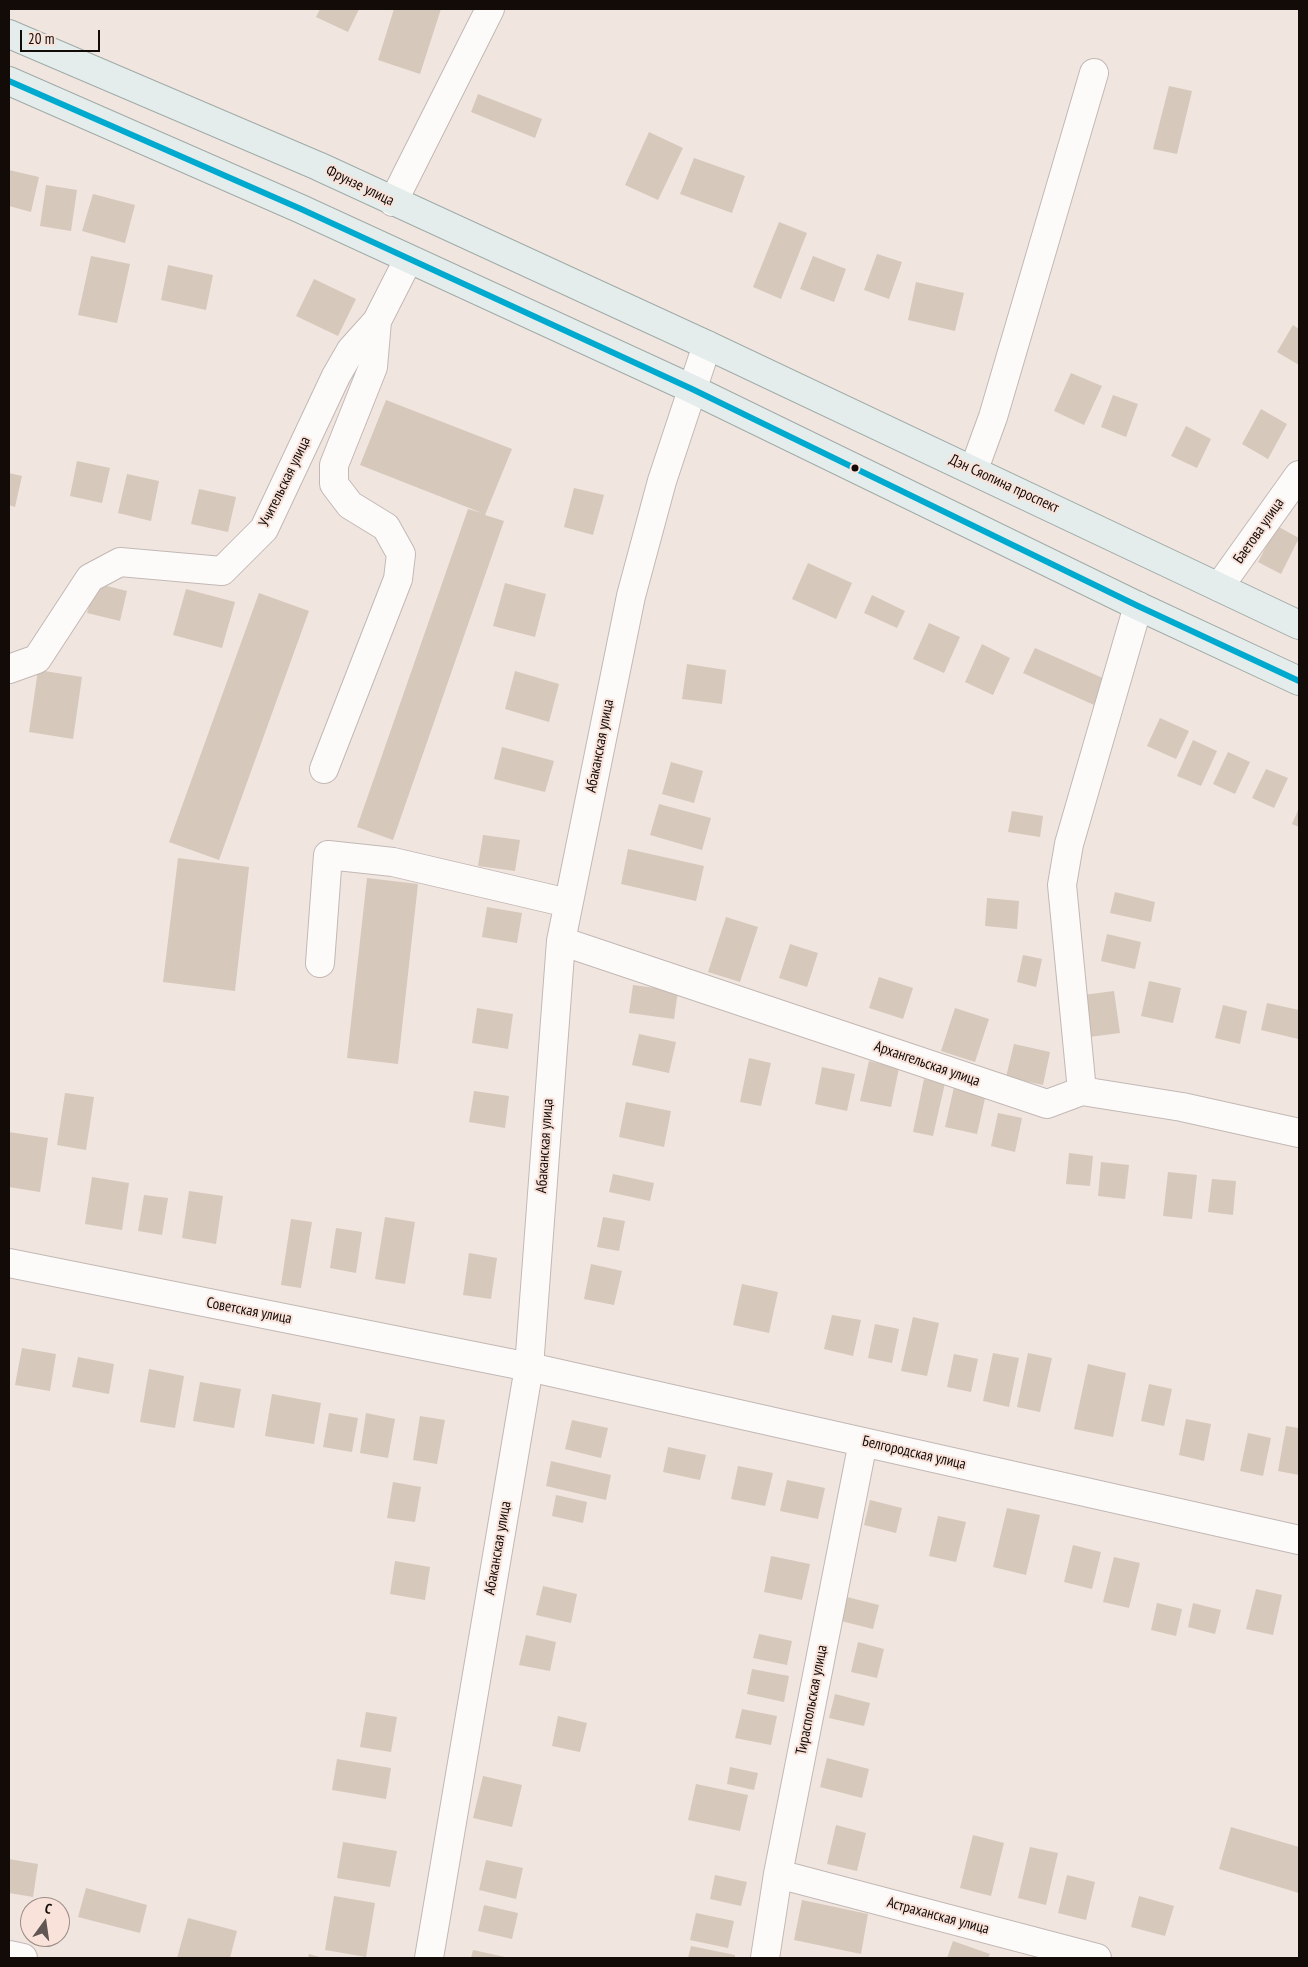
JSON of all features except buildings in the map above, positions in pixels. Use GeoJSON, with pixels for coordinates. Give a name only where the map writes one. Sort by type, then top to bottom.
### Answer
{"type":"FeatureCollection","features":[{"type":"Feature","properties":{"kind":"main road","name":"Фрунзе улица"},"geometry":{"type":"LineString","coordinates":[[9,34],[310,162],[393,202],[707,345]]}},
{"type":"Feature","properties":{"kind":"main road"},"geometry":{"type":"LineString","coordinates":[[9,81],[302,209],[408,260],[692,389],[1138,606],[1299,681]]}},
{"type":"Feature","properties":{"kind":"main road","name":"Дэн Сяопина проспект"},"geometry":{"type":"LineString","coordinates":[[707,345],[1299,625]]}},
{"type":"Feature","properties":{"kind":"street"},"geometry":{"type":"LineString","coordinates":[[393,202],[490,9]]}},
{"type":"Feature","properties":{"kind":"street"},"geometry":{"type":"LineString","coordinates":[[974,470],[993,417],[1094,73]]}},
{"type":"Feature","properties":{"kind":"street","name":"Учительская улица"},"geometry":{"type":"LineString","coordinates":[[9,669],[37,660],[90,578],[120,562],[222,571],[264,529],[336,376],[351,350],[377,321],[408,260]]}},
{"type":"Feature","properties":{"kind":"street"},"geometry":{"type":"LineString","coordinates":[[324,769],[398,579],[401,554],[386,527],[350,505],[334,484],[334,465],[373,368],[377,321]]}},
{"type":"Feature","properties":{"kind":"street","name":"Абаканская улица"},"geometry":{"type":"LineString","coordinates":[[429,1958],[529,1367],[560,941],[630,596],[662,481],[707,345]]}},
{"type":"Feature","properties":{"kind":"street","name":"Баетова улица"},"geometry":{"type":"LineString","coordinates":[[1219,587],[1299,475]]}},
{"type":"Feature","properties":{"kind":"street"},"geometry":{"type":"LineString","coordinates":[[1082,1091],[1062,885],[1069,844],[1138,606]]}},
{"type":"Feature","properties":{"kind":"street"},"geometry":{"type":"LineString","coordinates":[[320,963],[328,854],[392,862],[568,903]]}},
{"type":"Feature","properties":{"kind":"street","name":"Архангельская улица"},"geometry":{"type":"LineString","coordinates":[[560,941],[1047,1104],[1082,1091],[1182,1107],[1299,1133]]}},
{"type":"Feature","properties":{"kind":"street","name":"Советская улица"},"geometry":{"type":"LineString","coordinates":[[9,1263],[529,1367]]}},
{"type":"Feature","properties":{"kind":"street","name":"Белгородская улица"},"geometry":{"type":"LineString","coordinates":[[529,1367],[1299,1540]]}},
{"type":"Feature","properties":{"kind":"street","name":"Тираспольская улица"},"geometry":{"type":"LineString","coordinates":[[765,1958],[778,1874],[863,1442]]}},
{"type":"Feature","properties":{"kind":"street","name":"Астраханская улица"},"geometry":{"type":"LineString","coordinates":[[778,1874],[1097,1958]]}},
{"type":"Feature","properties":{"kind":"street"},"geometry":{"type":"LineString","coordinates":[[9,1955],[23,1958]]}},
{"type":"Feature","properties":{"kind":"transit line"},"geometry":{"type":"LineString","coordinates":[[9,81],[301,209],[692,389],[1138,606],[1299,681]]}}]}
